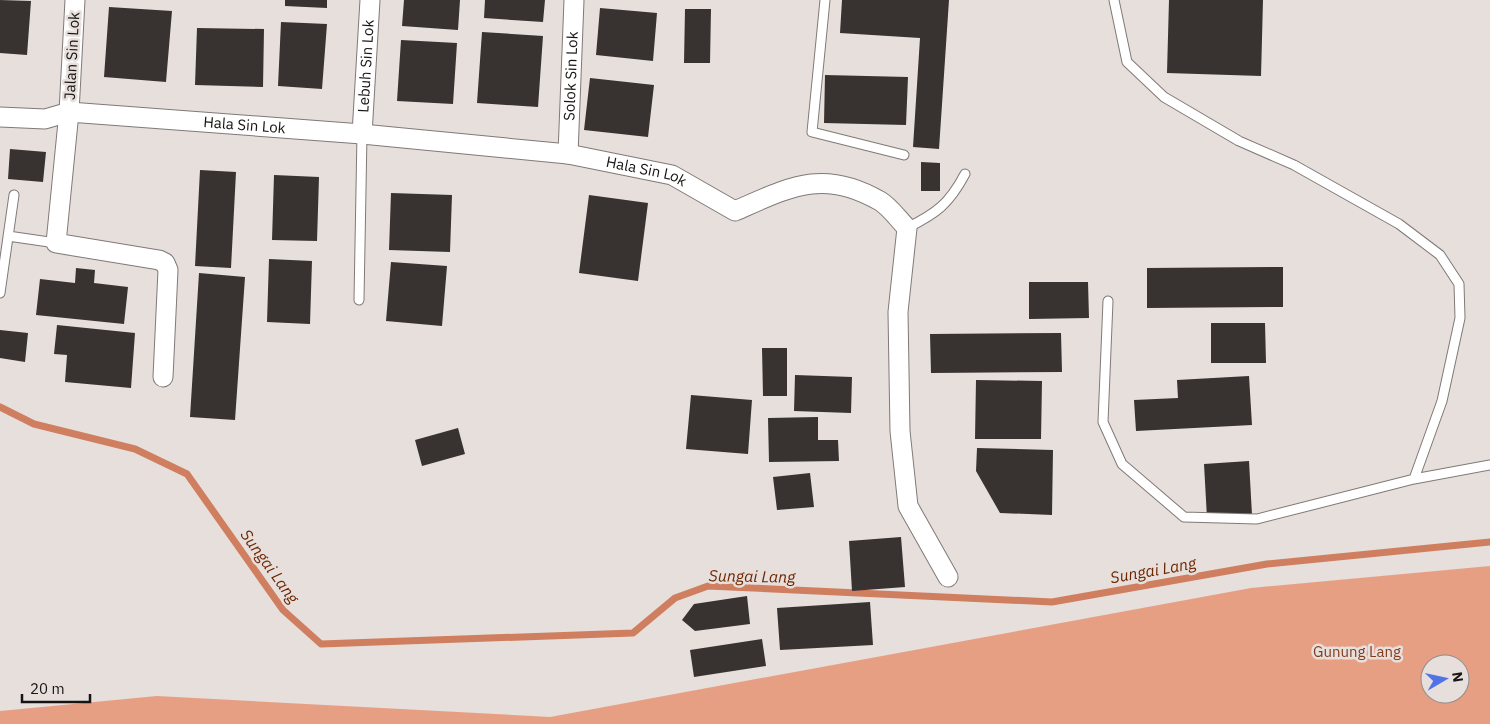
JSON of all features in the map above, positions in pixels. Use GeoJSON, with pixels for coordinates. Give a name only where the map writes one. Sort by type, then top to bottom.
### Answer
{"type":"FeatureCollection","features":[{"type":"Feature","properties":{"kind":"street","name":"Jalan Sin Lok"},"geometry":{"type":"LineString","coordinates":[[56,243],[69,112],[75,0]]}},
{"type":"Feature","properties":{"kind":"street","name":"Lebuh Sin Lok"},"geometry":{"type":"LineString","coordinates":[[362,134],[370,0]]}},
{"type":"Feature","properties":{"kind":"street","name":"Solok Sin Lok"},"geometry":{"type":"LineString","coordinates":[[568,154],[574,0]]}},
{"type":"Feature","properties":{"kind":"street","name":"Hala Sin Lok"},"geometry":{"type":"LineString","coordinates":[[0,117],[45,119],[69,112],[362,134],[568,154],[672,175],[735,211],[800,184],[837,183],[881,202],[906,228]]}},
{"type":"Feature","properties":{"kind":"street"},"geometry":{"type":"LineString","coordinates":[[906,228],[898,312],[900,431],[908,506],[948,577]]}},
{"type":"Feature","properties":{"kind":"street"},"geometry":{"type":"LineString","coordinates":[[56,243],[159,260],[165,263],[168,270],[163,377]]}},
{"type":"Feature","properties":{"kind":"lane"},"geometry":{"type":"LineString","coordinates":[[825,0],[812,132],[904,155]]}},
{"type":"Feature","properties":{"kind":"lane"},"geometry":{"type":"LineString","coordinates":[[1114,0],[1127,62],[1164,97],[1239,141],[1294,165],[1399,224],[1440,255],[1459,284],[1460,318],[1442,401],[1414,479]]}},
{"type":"Feature","properties":{"kind":"lane"},"geometry":{"type":"LineString","coordinates":[[359,300],[362,134]]}},
{"type":"Feature","properties":{"kind":"lane"},"geometry":{"type":"LineString","coordinates":[[906,228],[930,216],[953,197],[965,174]]}},
{"type":"Feature","properties":{"kind":"lane"},"geometry":{"type":"LineString","coordinates":[[0,293],[14,195]]}},
{"type":"Feature","properties":{"kind":"lane"},"geometry":{"type":"LineString","coordinates":[[8,236],[56,243]]}},
{"type":"Feature","properties":{"kind":"lane"},"geometry":{"type":"LineString","coordinates":[[1108,301],[1103,422],[1122,464],[1184,517],[1257,519],[1414,479],[1490,465]]}},
{"type":"Feature","properties":{"kind":"green space","name":"Gunung Lang"},"geometry":{"type":"Polygon","coordinates":[[[1490,566],[1490,724],[0,724],[0,711],[157,696],[550,717],[1251,588],[1490,566]]]}},
{"type":"Feature","properties":{"kind":"building"},"geometry":{"type":"Polygon","coordinates":[[[0,0],[31,1],[27,55],[0,53],[0,0]]]}},
{"type":"Feature","properties":{"kind":"building"},"geometry":{"type":"Polygon","coordinates":[[[285,0],[327,0],[327,8],[285,6],[285,0]]]}},
{"type":"Feature","properties":{"kind":"building"},"geometry":{"type":"Polygon","coordinates":[[[404,0],[460,0],[458,30],[402,26],[404,0]]]}},
{"type":"Feature","properties":{"kind":"building"},"geometry":{"type":"Polygon","coordinates":[[[485,0],[545,0],[543,22],[484,18],[485,0]]]}},
{"type":"Feature","properties":{"kind":"building"},"geometry":{"type":"Polygon","coordinates":[[[842,0],[949,0],[939,149],[913,147],[920,38],[840,33],[842,0]]]}},
{"type":"Feature","properties":{"kind":"building"},"geometry":{"type":"Polygon","coordinates":[[[1169,0],[1263,0],[1261,76],[1167,73],[1169,0]]]}},
{"type":"Feature","properties":{"kind":"building"},"geometry":{"type":"Polygon","coordinates":[[[109,7],[172,11],[166,82],[104,77],[109,7]]]}},
{"type":"Feature","properties":{"kind":"building"},"geometry":{"type":"Polygon","coordinates":[[[600,8],[657,13],[653,61],[596,55],[600,8]]]}},
{"type":"Feature","properties":{"kind":"building"},"geometry":{"type":"Polygon","coordinates":[[[685,9],[711,9],[710,63],[684,63],[685,9]]]}},
{"type":"Feature","properties":{"kind":"building"},"geometry":{"type":"Polygon","coordinates":[[[281,22],[327,24],[322,89],[278,86],[281,22]]]}},
{"type":"Feature","properties":{"kind":"building"},"geometry":{"type":"Polygon","coordinates":[[[197,28],[264,29],[263,87],[195,85],[197,28]]]}},
{"type":"Feature","properties":{"kind":"building"},"geometry":{"type":"Polygon","coordinates":[[[482,32],[543,36],[538,107],[477,103],[482,32]]]}},
{"type":"Feature","properties":{"kind":"building"},"geometry":{"type":"Polygon","coordinates":[[[401,40],[457,43],[453,104],[397,101],[401,40]]]}},
{"type":"Feature","properties":{"kind":"building"},"geometry":{"type":"Polygon","coordinates":[[[825,75],[908,77],[906,125],[824,123],[825,75]]]}},
{"type":"Feature","properties":{"kind":"building"},"geometry":{"type":"Polygon","coordinates":[[[590,78],[654,85],[648,137],[584,130],[590,78]]]}},
{"type":"Feature","properties":{"kind":"building"},"geometry":{"type":"Polygon","coordinates":[[[10,149],[46,152],[43,182],[8,179],[10,149]]]}},
{"type":"Feature","properties":{"kind":"building"},"geometry":{"type":"Polygon","coordinates":[[[921,162],[940,163],[940,191],[921,191],[921,162]]]}},
{"type":"Feature","properties":{"kind":"building"},"geometry":{"type":"Polygon","coordinates":[[[200,170],[236,172],[231,268],[195,266],[200,170]]]}},
{"type":"Feature","properties":{"kind":"building"},"geometry":{"type":"Polygon","coordinates":[[[274,175],[319,177],[317,241],[272,240],[274,175]]]}},
{"type":"Feature","properties":{"kind":"building"},"geometry":{"type":"Polygon","coordinates":[[[391,193],[452,195],[450,252],[389,250],[391,193]]]}},
{"type":"Feature","properties":{"kind":"building"},"geometry":{"type":"Polygon","coordinates":[[[589,195],[648,203],[638,281],[579,273],[589,195]]]}},
{"type":"Feature","properties":{"kind":"building"},"geometry":{"type":"Polygon","coordinates":[[[269,259],[312,261],[310,324],[267,322],[269,259]]]}},
{"type":"Feature","properties":{"kind":"building"},"geometry":{"type":"Polygon","coordinates":[[[391,262],[447,266],[442,326],[386,321],[391,262]]]}},
{"type":"Feature","properties":{"kind":"building"},"geometry":{"type":"Polygon","coordinates":[[[1283,267],[1283,307],[1147,308],[1147,268],[1283,267]]]}},
{"type":"Feature","properties":{"kind":"building"},"geometry":{"type":"Polygon","coordinates":[[[76,268],[95,270],[94,283],[128,287],[124,324],[36,315],[40,279],[75,283],[76,268]]]}},
{"type":"Feature","properties":{"kind":"building"},"geometry":{"type":"Polygon","coordinates":[[[199,273],[245,277],[235,420],[190,417],[199,273]]]}},
{"type":"Feature","properties":{"kind":"building"},"geometry":{"type":"Polygon","coordinates":[[[1029,282],[1088,282],[1089,318],[1029,319],[1029,282]]]}},
{"type":"Feature","properties":{"kind":"building"},"geometry":{"type":"Polygon","coordinates":[[[1211,323],[1265,323],[1266,363],[1211,363],[1211,323]]]}},
{"type":"Feature","properties":{"kind":"building"},"geometry":{"type":"Polygon","coordinates":[[[57,325],[135,333],[131,388],[65,382],[67,355],[54,354],[57,325]]]}},
{"type":"Feature","properties":{"kind":"building"},"geometry":{"type":"Polygon","coordinates":[[[0,330],[28,333],[25,362],[0,358],[0,330]]]}},
{"type":"Feature","properties":{"kind":"building"},"geometry":{"type":"Polygon","coordinates":[[[1061,333],[1062,372],[931,373],[930,334],[1061,333]]]}},
{"type":"Feature","properties":{"kind":"building"},"geometry":{"type":"Polygon","coordinates":[[[762,348],[787,348],[787,396],[763,396],[762,348]]]}},
{"type":"Feature","properties":{"kind":"building"},"geometry":{"type":"Polygon","coordinates":[[[795,375],[852,377],[851,413],[794,411],[795,375]]]}},
{"type":"Feature","properties":{"kind":"building"},"geometry":{"type":"Polygon","coordinates":[[[1249,376],[1252,425],[1136,431],[1134,400],[1178,398],[1177,380],[1249,376]]]}},
{"type":"Feature","properties":{"kind":"building"},"geometry":{"type":"Polygon","coordinates":[[[976,380],[1042,381],[1041,439],[975,439],[976,380]]]}},
{"type":"Feature","properties":{"kind":"building"},"geometry":{"type":"Polygon","coordinates":[[[691,395],[752,400],[748,454],[686,449],[691,395]]]}},
{"type":"Feature","properties":{"kind":"building"},"geometry":{"type":"Polygon","coordinates":[[[818,417],[818,440],[838,440],[839,461],[769,462],[768,418],[818,417]]]}},
{"type":"Feature","properties":{"kind":"building"},"geometry":{"type":"Polygon","coordinates":[[[458,428],[465,454],[422,466],[415,440],[458,428]]]}},
{"type":"Feature","properties":{"kind":"building"},"geometry":{"type":"Polygon","coordinates":[[[977,448],[1053,450],[1052,515],[1000,513],[976,471],[977,448]]]}},
{"type":"Feature","properties":{"kind":"building"},"geometry":{"type":"Polygon","coordinates":[[[1249,461],[1252,515],[1207,518],[1204,464],[1249,461]]]}},
{"type":"Feature","properties":{"kind":"building"},"geometry":{"type":"Polygon","coordinates":[[[810,473],[814,507],[777,510],[773,477],[810,473]]]}},
{"type":"Feature","properties":{"kind":"building"},"geometry":{"type":"Polygon","coordinates":[[[901,537],[905,587],[852,591],[849,541],[901,537]]]}},
{"type":"Feature","properties":{"kind":"building"},"geometry":{"type":"Polygon","coordinates":[[[747,596],[750,624],[695,631],[682,620],[694,604],[747,596]]]}},
{"type":"Feature","properties":{"kind":"building"},"geometry":{"type":"Polygon","coordinates":[[[870,602],[873,645],[780,650],[777,608],[870,602]]]}},
{"type":"Feature","properties":{"kind":"building"},"geometry":{"type":"Polygon","coordinates":[[[762,639],[766,666],[694,677],[690,650],[762,639]]]}},
{"type":"Feature","properties":{"kind":"waterway","name":"Sungai Lang"},"geometry":{"type":"LineString","coordinates":[[0,407],[34,424],[135,449],[187,474],[283,610],[321,644],[633,633],[675,598],[708,586],[1052,602],[1267,564],[1490,542]]}}]}
